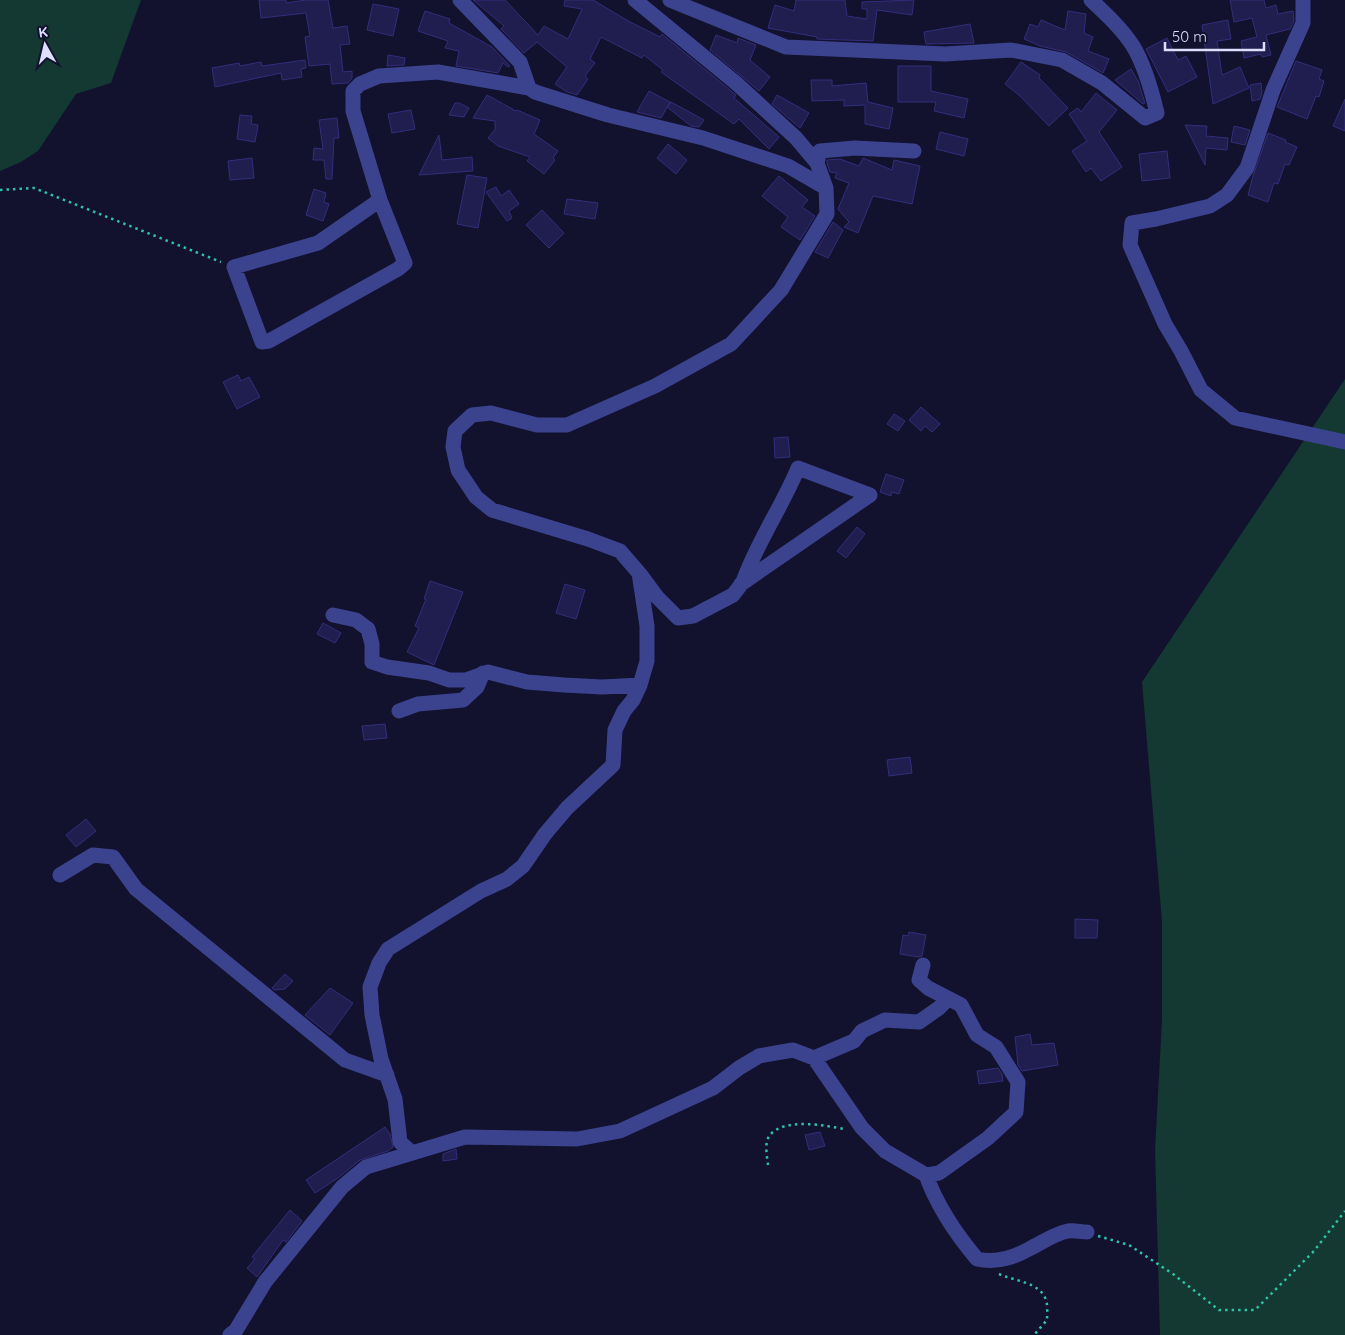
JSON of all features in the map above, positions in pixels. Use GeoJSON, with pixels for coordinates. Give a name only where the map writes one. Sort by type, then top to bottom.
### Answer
{"type":"FeatureCollection","features":[{"type":"Feature","properties":{"kind":"street"},"geometry":{"type":"LineString","coordinates":[[460,0],[520,62],[529,88]]}},
{"type":"Feature","properties":{"kind":"street"},"geometry":{"type":"LineString","coordinates":[[634,0],[686,40],[796,138],[817,163],[826,188],[827,214],[781,290],[731,344],[655,386],[567,425],[537,426],[492,413],[472,415],[455,430],[453,447],[458,470],[476,497],[492,510],[588,539],[620,551],[657,597],[678,618],[693,616],[733,596],[788,492],[798,468],[870,495],[741,584]]}},
{"type":"Feature","properties":{"kind":"street"},"geometry":{"type":"LineString","coordinates":[[670,0],[786,47],[945,54],[1011,50],[1062,60],[1102,83],[1145,118],[1158,113],[1151,89],[1134,47],[1111,19],[1091,0]]}},
{"type":"Feature","properties":{"kind":"street"},"geometry":{"type":"LineString","coordinates":[[1303,0],[1303,23],[1273,90],[1247,168],[1227,194],[1210,206],[1132,223],[1130,245],[1165,324],[1201,390],[1236,418],[1345,442]]}},
{"type":"Feature","properties":{"kind":"street"},"geometry":{"type":"LineString","coordinates":[[380,200],[318,243],[234,267],[262,342],[269,341],[398,269],[405,263],[380,200],[353,111],[354,91],[360,84],[379,76],[438,72],[529,88],[535,92],[608,115],[703,138],[788,166],[826,188]]}},
{"type":"Feature","properties":{"kind":"street"},"geometry":{"type":"LineString","coordinates":[[817,163],[820,151],[855,148],[914,151]]}},
{"type":"Feature","properties":{"kind":"street"},"geometry":{"type":"LineString","coordinates":[[412,1153],[400,1142],[395,1099],[381,1059],[372,1015],[370,987],[379,963],[388,948],[481,892],[507,879],[523,866],[545,834],[567,808],[613,765],[615,730],[640,685],[648,661],[647,626],[639,573]]}},
{"type":"Feature","properties":{"kind":"street"},"geometry":{"type":"LineString","coordinates":[[332,615],[356,620],[368,629],[372,644],[372,662],[387,667],[429,674],[449,680],[466,680],[488,672],[527,682],[602,687],[640,685]]}},
{"type":"Feature","properties":{"kind":"street"},"geometry":{"type":"LineString","coordinates":[[399,711],[418,704],[463,700],[476,687],[483,674]]}},
{"type":"Feature","properties":{"kind":"street"},"geometry":{"type":"LineString","coordinates":[[60,875],[94,855],[113,857],[136,889],[345,1060],[387,1075]]}},
{"type":"Feature","properties":{"kind":"street"},"geometry":{"type":"LineString","coordinates":[[230,1335],[236,1330],[265,1282],[342,1187],[366,1167],[465,1137],[577,1139],[620,1131],[713,1088],[739,1068],[759,1056],[793,1050],[814,1058],[862,1128],[885,1152],[926,1175],[939,1174],[988,1138],[1016,1112],[1018,1082],[996,1047],[977,1035],[961,1005],[928,988],[920,980],[923,965]]}},
{"type":"Feature","properties":{"kind":"street"},"geometry":{"type":"LineString","coordinates":[[814,1058],[854,1041],[862,1031],[885,1020],[919,1022],[948,999]]}},
{"type":"Feature","properties":{"kind":"street"},"geometry":{"type":"LineString","coordinates":[[926,1175],[930,1187],[959,1238],[977,1260],[989,1262],[1014,1256],[1030,1249],[1048,1237],[1069,1231],[1087,1232]]}},
{"type":"Feature","properties":{"kind":"path"},"geometry":{"type":"LineString","coordinates":[[0,190],[34,188],[234,267]]}},
{"type":"Feature","properties":{"kind":"path"},"geometry":{"type":"LineString","coordinates":[[768,1165],[767,1143],[770,1135],[778,1129],[807,1124],[844,1129],[862,1128]]}},
{"type":"Feature","properties":{"kind":"path"},"geometry":{"type":"LineString","coordinates":[[1087,1232],[1129,1245],[1174,1274],[1219,1310],[1255,1310],[1314,1250],[1345,1211]]}},
{"type":"Feature","properties":{"kind":"path"},"geometry":{"type":"LineString","coordinates":[[977,1260],[1007,1278],[1026,1282],[1043,1292],[1047,1301],[1047,1320],[1034,1335]]}},
{"type":"Feature","properties":{"kind":"green space"},"geometry":{"type":"Polygon","coordinates":[[[0,0],[141,0],[111,83],[76,94],[38,151],[21,162],[0,171],[0,0]]]}},
{"type":"Feature","properties":{"kind":"green space"},"geometry":{"type":"Polygon","coordinates":[[[1345,379],[1345,1335],[1160,1335],[1155,1150],[1162,1020],[1162,922],[1142,682],[1345,379]]]}},
{"type":"Feature","properties":{"kind":"building"},"geometry":{"type":"Polygon","coordinates":[[[259,0],[286,0],[286,3],[306,0],[328,0],[333,28],[347,26],[350,44],[340,45],[343,72],[352,71],[352,78],[348,83],[332,84],[330,64],[309,66],[305,37],[310,36],[306,13],[261,18],[259,0]]]}},
{"type":"Feature","properties":{"kind":"building"},"geometry":{"type":"Polygon","coordinates":[[[473,0],[505,0],[538,35],[544,26],[568,39],[582,9],[564,6],[565,0],[593,0],[660,37],[662,34],[736,95],[734,98],[779,137],[769,149],[739,119],[734,124],[661,72],[663,70],[644,55],[642,58],[601,37],[590,59],[595,63],[585,76],[588,79],[577,95],[567,92],[555,84],[567,67],[537,42],[524,53],[501,29],[504,26],[473,0]]]}},
{"type":"Feature","properties":{"kind":"building"},"geometry":{"type":"Polygon","coordinates":[[[796,0],[845,0],[847,16],[867,19],[867,9],[862,9],[862,2],[914,0],[912,15],[877,10],[873,41],[817,39],[817,37],[768,28],[775,5],[794,11],[796,0]]]}},
{"type":"Feature","properties":{"kind":"building"},"geometry":{"type":"Polygon","coordinates":[[[1230,0],[1264,0],[1266,8],[1276,5],[1278,14],[1293,11],[1294,21],[1290,29],[1266,35],[1271,55],[1262,57],[1261,54],[1244,58],[1241,41],[1257,37],[1252,18],[1234,22],[1230,0]]]}},
{"type":"Feature","properties":{"kind":"building"},"geometry":{"type":"Polygon","coordinates":[[[373,4],[399,9],[393,36],[367,30],[373,4]]]}},
{"type":"Feature","properties":{"kind":"building"},"geometry":{"type":"Polygon","coordinates":[[[425,11],[450,19],[449,23],[492,47],[510,66],[508,67],[503,63],[498,73],[456,66],[459,51],[445,48],[448,41],[418,31],[425,11]]]}},
{"type":"Feature","properties":{"kind":"building"},"geometry":{"type":"Polygon","coordinates":[[[1068,11],[1086,14],[1084,33],[1093,37],[1088,51],[1109,59],[1103,73],[1066,52],[1040,46],[1024,39],[1030,24],[1038,27],[1041,20],[1065,30],[1068,11]]]}},
{"type":"Feature","properties":{"kind":"building"},"geometry":{"type":"Polygon","coordinates":[[[1228,20],[1231,39],[1217,41],[1222,75],[1240,67],[1249,88],[1213,104],[1202,25],[1228,20]]]}},
{"type":"Feature","properties":{"kind":"building"},"geometry":{"type":"Polygon","coordinates":[[[970,24],[974,43],[926,44],[924,32],[970,24]]]}},
{"type":"Feature","properties":{"kind":"building"},"geometry":{"type":"Polygon","coordinates":[[[716,35],[737,43],[738,38],[756,45],[750,60],[770,77],[759,91],[710,50],[716,35]]]}},
{"type":"Feature","properties":{"kind":"building"},"geometry":{"type":"Polygon","coordinates":[[[1167,38],[1178,60],[1186,56],[1197,77],[1168,92],[1146,49],[1167,38]]]}},
{"type":"Feature","properties":{"kind":"building"},"geometry":{"type":"Polygon","coordinates":[[[388,55],[405,58],[404,65],[387,66],[388,55]]]}},
{"type":"Feature","properties":{"kind":"building"},"geometry":{"type":"Polygon","coordinates":[[[305,60],[306,68],[301,69],[302,77],[282,80],[281,73],[215,87],[212,68],[239,63],[240,66],[261,62],[262,66],[305,60]]]}},
{"type":"Feature","properties":{"kind":"building"},"geometry":{"type":"Polygon","coordinates":[[[1296,61],[1322,70],[1319,79],[1324,81],[1319,97],[1316,96],[1307,119],[1277,107],[1296,61]]]}},
{"type":"Feature","properties":{"kind":"building"},"geometry":{"type":"Polygon","coordinates":[[[1021,62],[1040,75],[1039,78],[1068,108],[1049,126],[1020,96],[1005,84],[1021,62]]]}},
{"type":"Feature","properties":{"kind":"building"},"geometry":{"type":"Polygon","coordinates":[[[898,66],[931,66],[931,91],[968,99],[964,118],[934,111],[936,102],[898,102],[898,66]]]}},
{"type":"Feature","properties":{"kind":"building"},"geometry":{"type":"Polygon","coordinates":[[[1131,69],[1138,81],[1145,103],[1143,104],[1115,80],[1131,69]]]}},
{"type":"Feature","properties":{"kind":"building"},"geometry":{"type":"Polygon","coordinates":[[[811,80],[832,80],[832,86],[866,83],[868,102],[893,108],[889,129],[865,124],[865,105],[844,106],[844,100],[812,101],[811,80]]]}},
{"type":"Feature","properties":{"kind":"building"},"geometry":{"type":"Polygon","coordinates":[[[1261,83],[1262,93],[1260,99],[1252,101],[1250,85],[1261,83]]]}},
{"type":"Feature","properties":{"kind":"building"},"geometry":{"type":"Polygon","coordinates":[[[649,91],[670,102],[661,118],[637,112],[649,91]]]}},
{"type":"Feature","properties":{"kind":"building"},"geometry":{"type":"Polygon","coordinates":[[[1096,93],[1117,110],[1099,132],[1122,167],[1101,181],[1091,168],[1086,172],[1072,151],[1087,141],[1069,114],[1078,108],[1081,112],[1096,93]]]}},
{"type":"Feature","properties":{"kind":"building"},"geometry":{"type":"Polygon","coordinates":[[[487,95],[516,111],[540,120],[534,134],[558,151],[553,158],[555,160],[544,174],[527,161],[530,157],[498,146],[488,138],[496,128],[495,121],[473,118],[487,95]]]}},
{"type":"Feature","properties":{"kind":"building"},"geometry":{"type":"Polygon","coordinates":[[[777,95],[809,113],[800,128],[772,104],[777,95]]]}},
{"type":"Feature","properties":{"kind":"building"},"geometry":{"type":"Polygon","coordinates":[[[1345,99],[1345,131],[1333,126],[1345,99]]]}},
{"type":"Feature","properties":{"kind":"building"},"geometry":{"type":"Polygon","coordinates":[[[671,102],[704,120],[699,127],[691,126],[667,107],[671,102]]]}},
{"type":"Feature","properties":{"kind":"building"},"geometry":{"type":"Polygon","coordinates":[[[455,103],[469,108],[464,117],[449,115],[455,103]]]}},
{"type":"Feature","properties":{"kind":"building"},"geometry":{"type":"Polygon","coordinates":[[[411,110],[415,129],[392,133],[388,114],[411,110]]]}},
{"type":"Feature","properties":{"kind":"building"},"geometry":{"type":"Polygon","coordinates":[[[240,115],[252,116],[251,124],[258,125],[255,142],[237,139],[240,115]]]}},
{"type":"Feature","properties":{"kind":"building"},"geometry":{"type":"Polygon","coordinates":[[[337,118],[339,138],[334,138],[332,179],[326,179],[324,160],[313,160],[314,148],[323,149],[319,120],[337,118]]]}},
{"type":"Feature","properties":{"kind":"building"},"geometry":{"type":"Polygon","coordinates":[[[1185,125],[1207,126],[1206,136],[1228,138],[1227,150],[1206,148],[1205,165],[1185,125]]]}},
{"type":"Feature","properties":{"kind":"building"},"geometry":{"type":"Polygon","coordinates":[[[1234,126],[1250,130],[1245,145],[1231,142],[1234,126]]]}},
{"type":"Feature","properties":{"kind":"building"},"geometry":{"type":"Polygon","coordinates":[[[940,132],[968,139],[964,156],[936,149],[940,132]]]}},
{"type":"Feature","properties":{"kind":"building"},"geometry":{"type":"Polygon","coordinates":[[[1268,133],[1286,140],[1285,142],[1297,147],[1289,165],[1285,164],[1278,184],[1274,183],[1268,202],[1248,195],[1268,133]]]}},
{"type":"Feature","properties":{"kind":"building"},"geometry":{"type":"Polygon","coordinates":[[[439,135],[442,160],[472,157],[473,171],[419,175],[439,135]]]}},
{"type":"Feature","properties":{"kind":"building"},"geometry":{"type":"Polygon","coordinates":[[[668,144],[687,160],[676,174],[657,158],[668,144]]]}},
{"type":"Feature","properties":{"kind":"building"},"geometry":{"type":"Polygon","coordinates":[[[1167,151],[1170,178],[1142,181],[1139,154],[1167,151]]]}},
{"type":"Feature","properties":{"kind":"building"},"geometry":{"type":"Polygon","coordinates":[[[252,158],[254,178],[230,180],[228,161],[252,158]]]}},
{"type":"Feature","properties":{"kind":"building"},"geometry":{"type":"Polygon","coordinates":[[[863,158],[892,170],[894,160],[920,166],[912,204],[873,196],[858,233],[844,227],[849,222],[838,209],[849,183],[835,178],[837,173],[830,172],[827,160],[840,159],[859,166],[863,158]]]}},
{"type":"Feature","properties":{"kind":"building"},"geometry":{"type":"Polygon","coordinates":[[[467,175],[487,178],[478,228],[457,224],[467,175]]]}},
{"type":"Feature","properties":{"kind":"building"},"geometry":{"type":"Polygon","coordinates":[[[779,176],[808,200],[802,207],[815,216],[800,240],[781,227],[788,217],[762,196],[779,176]]]}},
{"type":"Feature","properties":{"kind":"building"},"geometry":{"type":"Polygon","coordinates":[[[496,187],[501,196],[509,190],[519,204],[509,211],[512,218],[507,221],[486,192],[496,187]]]}},
{"type":"Feature","properties":{"kind":"building"},"geometry":{"type":"Polygon","coordinates":[[[314,189],[326,193],[324,202],[329,204],[323,221],[306,215],[314,189]]]}},
{"type":"Feature","properties":{"kind":"building"},"geometry":{"type":"Polygon","coordinates":[[[567,199],[598,203],[595,219],[564,214],[567,199]]]}},
{"type":"Feature","properties":{"kind":"building"},"geometry":{"type":"Polygon","coordinates":[[[542,210],[564,233],[549,248],[526,225],[542,210]]]}},
{"type":"Feature","properties":{"kind":"building"},"geometry":{"type":"Polygon","coordinates":[[[833,222],[843,230],[828,258],[815,252],[833,222]]]}},
{"type":"Feature","properties":{"kind":"building"},"geometry":{"type":"Polygon","coordinates":[[[238,375],[241,381],[249,377],[260,397],[237,409],[223,382],[238,375]]]}},
{"type":"Feature","properties":{"kind":"building"},"geometry":{"type":"Polygon","coordinates":[[[921,407],[940,424],[932,432],[925,426],[921,431],[909,420],[921,407]]]}},
{"type":"Feature","properties":{"kind":"building"},"geometry":{"type":"Polygon","coordinates":[[[894,414],[905,421],[898,431],[887,424],[894,414]]]}},
{"type":"Feature","properties":{"kind":"building"},"geometry":{"type":"Polygon","coordinates":[[[788,437],[790,457],[775,458],[774,438],[788,437]]]}},
{"type":"Feature","properties":{"kind":"building"},"geometry":{"type":"Polygon","coordinates":[[[886,474],[904,480],[899,494],[892,492],[891,496],[880,492],[886,474]]]}},
{"type":"Feature","properties":{"kind":"building"},"geometry":{"type":"Polygon","coordinates":[[[857,527],[865,534],[846,558],[837,551],[857,527]]]}},
{"type":"Feature","properties":{"kind":"building"},"geometry":{"type":"Polygon","coordinates":[[[430,581],[463,592],[434,665],[407,652],[419,628],[415,626],[426,599],[424,599],[430,581]]]}},
{"type":"Feature","properties":{"kind":"building"},"geometry":{"type":"Polygon","coordinates":[[[565,584],[585,590],[576,619],[556,613],[565,584]]]}},
{"type":"Feature","properties":{"kind":"building"},"geometry":{"type":"Polygon","coordinates":[[[323,623],[341,633],[335,643],[317,634],[323,623]]]}},
{"type":"Feature","properties":{"kind":"building"},"geometry":{"type":"Polygon","coordinates":[[[385,724],[387,738],[364,740],[362,726],[385,724]]]}},
{"type":"Feature","properties":{"kind":"building"},"geometry":{"type":"Polygon","coordinates":[[[910,757],[912,773],[889,776],[887,760],[910,757]]]}},
{"type":"Feature","properties":{"kind":"building"},"geometry":{"type":"Polygon","coordinates":[[[86,819],[96,831],[76,847],[66,835],[86,819]]]}},
{"type":"Feature","properties":{"kind":"building"},"geometry":{"type":"Polygon","coordinates":[[[1075,919],[1098,920],[1097,938],[1075,938],[1075,919]]]}},
{"type":"Feature","properties":{"kind":"building"},"geometry":{"type":"Polygon","coordinates":[[[909,932],[926,935],[922,956],[900,954],[903,935],[908,936],[909,932]]]}},
{"type":"Feature","properties":{"kind":"building"},"geometry":{"type":"Polygon","coordinates":[[[285,974],[293,981],[285,989],[275,990],[272,988],[285,974]]]}},
{"type":"Feature","properties":{"kind":"building"},"geometry":{"type":"Polygon","coordinates":[[[330,988],[353,1003],[330,1035],[305,1015],[330,988]]]}},
{"type":"Feature","properties":{"kind":"building"},"geometry":{"type":"Polygon","coordinates":[[[1030,1034],[1032,1045],[1054,1043],[1058,1065],[1022,1071],[1018,1065],[1015,1037],[1030,1034]]]}},
{"type":"Feature","properties":{"kind":"building"},"geometry":{"type":"Polygon","coordinates":[[[998,1068],[1002,1074],[1003,1081],[979,1084],[977,1071],[998,1068]]]}},
{"type":"Feature","properties":{"kind":"building"},"geometry":{"type":"Polygon","coordinates":[[[385,1127],[390,1134],[393,1147],[388,1151],[360,1160],[338,1178],[315,1193],[306,1180],[385,1127]]]}},
{"type":"Feature","properties":{"kind":"building"},"geometry":{"type":"Polygon","coordinates":[[[820,1132],[825,1146],[809,1150],[805,1135],[820,1132]]]}},
{"type":"Feature","properties":{"kind":"building"},"geometry":{"type":"Polygon","coordinates":[[[456,1149],[457,1159],[443,1161],[443,1154],[456,1149]]]}},
{"type":"Feature","properties":{"kind":"building"},"geometry":{"type":"Polygon","coordinates":[[[290,1210],[302,1221],[286,1242],[283,1240],[257,1277],[247,1268],[255,1259],[252,1257],[290,1210]]]}}]}
